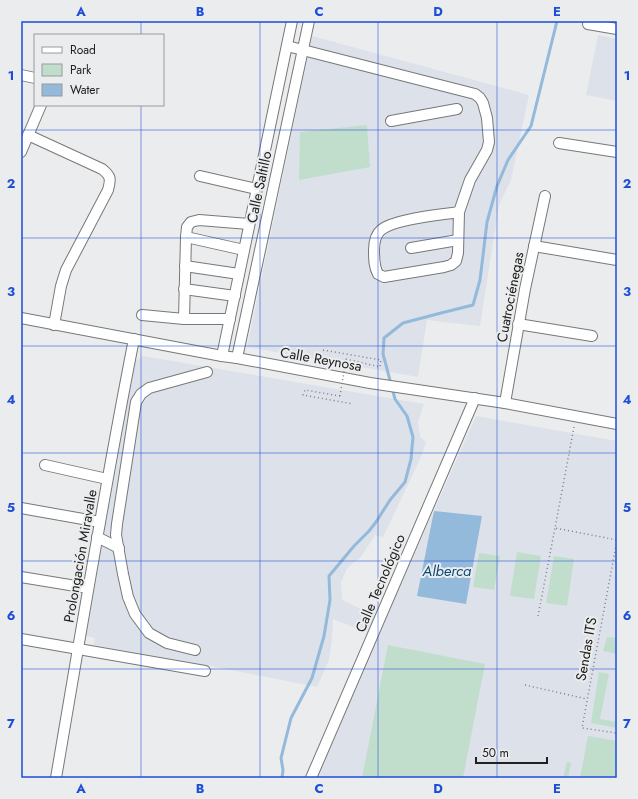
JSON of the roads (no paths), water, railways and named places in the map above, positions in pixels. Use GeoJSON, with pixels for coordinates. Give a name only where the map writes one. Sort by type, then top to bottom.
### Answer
{"type":"FeatureCollection","features":[{"type":"Feature","properties":{"kind":"street","name":"Calle Saltillo"},"geometry":{"type":"LineString","coordinates":[[222,356],[292,21]]}},
{"type":"Feature","properties":{"kind":"street","name":"Calle Saltillo"},"geometry":{"type":"LineString","coordinates":[[237,358],[309,21]]}},
{"type":"Feature","properties":{"kind":"street"},"geometry":{"type":"LineString","coordinates":[[588,24],[617,29]]}},
{"type":"Feature","properties":{"kind":"street"},"geometry":{"type":"LineString","coordinates":[[287,46],[475,94],[483,103],[487,118],[489,142],[487,150],[470,180],[459,212],[458,253],[456,261],[451,265],[444,267],[384,277],[378,274],[375,269],[374,244],[381,230],[405,220],[459,212]]}},
{"type":"Feature","properties":{"kind":"street"},"geometry":{"type":"LineString","coordinates":[[21,75],[34,78]]}},
{"type":"Feature","properties":{"kind":"street"},"geometry":{"type":"LineString","coordinates":[[21,152],[41,106]]}},
{"type":"Feature","properties":{"kind":"street"},"geometry":{"type":"LineString","coordinates":[[391,121],[457,109]]}},
{"type":"Feature","properties":{"kind":"street"},"geometry":{"type":"LineString","coordinates":[[28,135],[102,168],[110,177],[108,190],[66,270],[61,286],[54,325]]}},
{"type":"Feature","properties":{"kind":"street"},"geometry":{"type":"LineString","coordinates":[[560,143],[617,152]]}},
{"type":"Feature","properties":{"kind":"street"},"geometry":{"type":"LineString","coordinates":[[200,176],[256,189]]}},
{"type":"Feature","properties":{"kind":"street","name":"Cuatrociénegas"},"geometry":{"type":"LineString","coordinates":[[505,404],[518,324],[545,196]]}},
{"type":"Feature","properties":{"kind":"street"},"geometry":{"type":"LineString","coordinates":[[184,319],[187,227],[191,222],[199,220],[249,224]]}},
{"type":"Feature","properties":{"kind":"street"},"geometry":{"type":"LineString","coordinates":[[186,237],[244,250]]}},
{"type":"Feature","properties":{"kind":"street"},"geometry":{"type":"LineString","coordinates":[[412,248],[458,240]]}},
{"type":"Feature","properties":{"kind":"street"},"geometry":{"type":"LineString","coordinates":[[534,246],[617,260]]}},
{"type":"Feature","properties":{"kind":"street"},"geometry":{"type":"LineString","coordinates":[[185,266],[239,274]]}},
{"type":"Feature","properties":{"kind":"street"},"geometry":{"type":"LineString","coordinates":[[184,289],[235,296]]}},
{"type":"Feature","properties":{"kind":"street"},"geometry":{"type":"LineString","coordinates":[[142,315],[184,319],[230,319]]}},
{"type":"Feature","properties":{"kind":"street","name":"Calle Reynosa"},"geometry":{"type":"LineString","coordinates":[[21,318],[222,356],[370,382],[475,398],[617,424]]}},
{"type":"Feature","properties":{"kind":"street"},"geometry":{"type":"LineString","coordinates":[[518,324],[592,336]]}},
{"type":"Feature","properties":{"kind":"street","name":"Prolongación Miravalle"},"geometry":{"type":"LineString","coordinates":[[56,778],[118,418],[134,339]]}},
{"type":"Feature","properties":{"kind":"street"},"geometry":{"type":"LineString","coordinates":[[196,650],[167,643],[149,633],[135,614],[128,597],[116,535],[136,402],[141,394],[149,388],[208,372]]}},
{"type":"Feature","properties":{"kind":"street","name":"Calle Tecnológico"},"geometry":{"type":"LineString","coordinates":[[311,778],[475,398]]}},
{"type":"Feature","properties":{"kind":"street"},"geometry":{"type":"LineString","coordinates":[[45,465],[108,479]]}},
{"type":"Feature","properties":{"kind":"street"},"geometry":{"type":"LineString","coordinates":[[21,508],[100,522]]}},
{"type":"Feature","properties":{"kind":"street"},"geometry":{"type":"LineString","coordinates":[[97,537],[119,548]]}},
{"type":"Feature","properties":{"kind":"street"},"geometry":{"type":"LineString","coordinates":[[21,577],[88,588]]}},
{"type":"Feature","properties":{"kind":"street"},"geometry":{"type":"LineString","coordinates":[[21,639],[205,671]]}},
{"type":"Feature","properties":{"kind":"water","name":"Alberca"},"geometry":{"type":"Polygon","coordinates":[[[434,511],[482,516],[466,604],[417,596],[434,511]]]}},
{"type":"Feature","properties":{"kind":"waterway"},"geometry":{"type":"LineString","coordinates":[[282,778],[283,770],[281,758],[291,718],[312,678],[324,636],[330,600],[329,576],[354,546],[369,531],[390,500],[405,482],[411,459],[413,437],[407,416],[395,399],[383,354],[384,338],[403,323],[473,305],[480,280],[487,222],[497,186],[508,160],[531,126],[557,21]]}}]}
